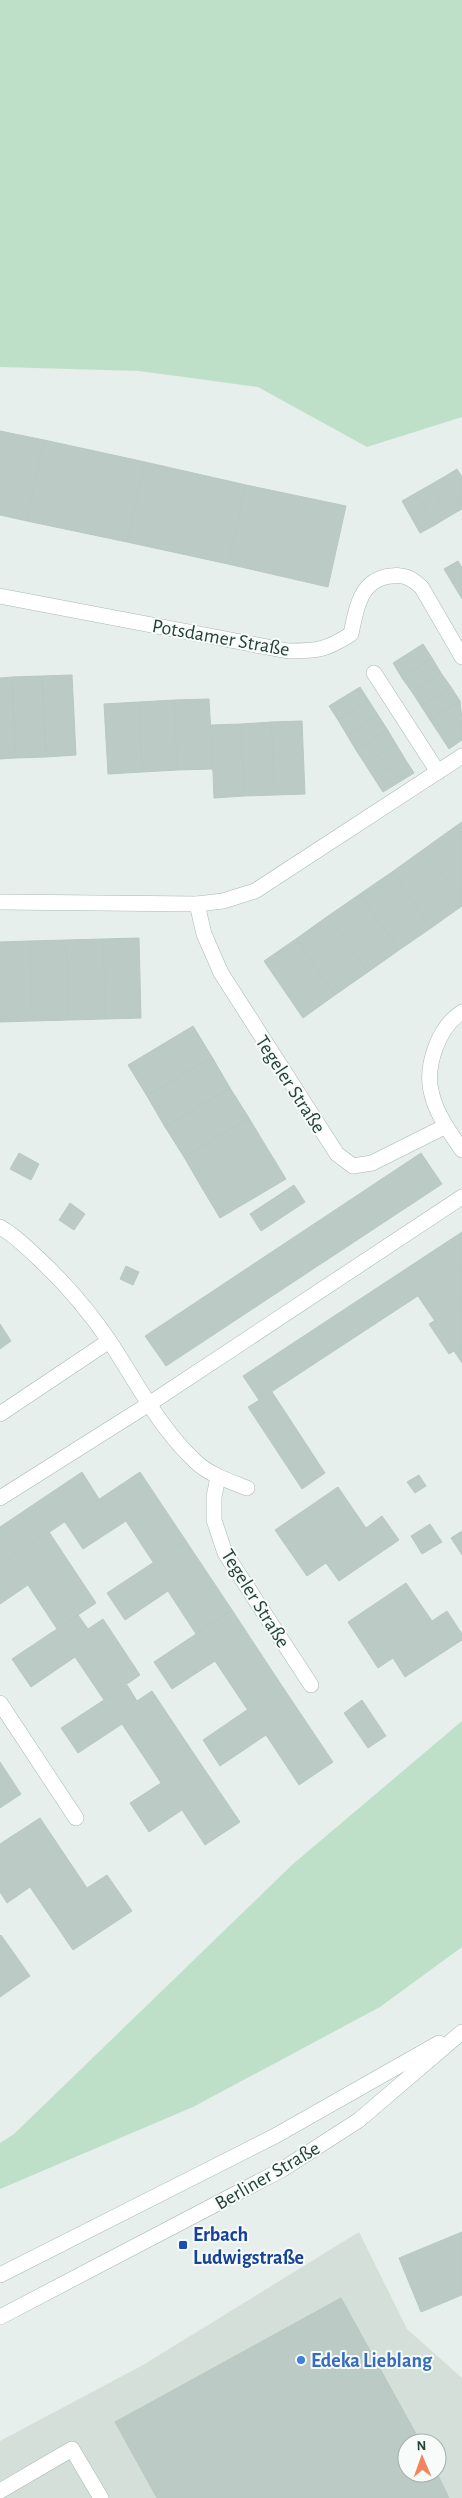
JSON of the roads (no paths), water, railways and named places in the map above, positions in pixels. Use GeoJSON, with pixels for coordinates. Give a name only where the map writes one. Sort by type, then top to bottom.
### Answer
{"type":"FeatureCollection","features":[{"type":"Feature","properties":{"kind":"street","name":"Potsdamer Straße"},"geometry":{"type":"LineString","coordinates":[[0,596],[288,651],[306,651],[328,649],[351,634],[358,602],[367,586],[382,577],[402,575],[414,580],[422,588],[462,658]]}},
{"type":"Feature","properties":{"kind":"street"},"geometry":{"type":"LineString","coordinates":[[374,673],[438,772]]}},
{"type":"Feature","properties":{"kind":"street"},"geometry":{"type":"LineString","coordinates":[[0,902],[197,904],[223,901],[255,891],[462,756]]}},
{"type":"Feature","properties":{"kind":"street","name":"Tegeler Straße"},"geometry":{"type":"LineString","coordinates":[[197,904],[204,934],[221,973],[337,1154],[353,1166],[372,1162],[446,1126]]}},
{"type":"Feature","properties":{"kind":"street"},"geometry":{"type":"LineString","coordinates":[[462,1012],[455,1017],[437,1040],[431,1065],[431,1095],[446,1126],[462,1150]]}},
{"type":"Feature","properties":{"kind":"street"},"geometry":{"type":"LineString","coordinates":[[0,1498],[149,1404],[462,1197]]}},
{"type":"Feature","properties":{"kind":"street"},"geometry":{"type":"LineString","coordinates":[[0,1227],[11,1233],[62,1280],[109,1341],[149,1404],[176,1441],[198,1463],[218,1476],[247,1488]]}},
{"type":"Feature","properties":{"kind":"street"},"geometry":{"type":"LineString","coordinates":[[0,1414],[109,1341]]}},
{"type":"Feature","properties":{"kind":"street","name":"Tegeler Straße"},"geometry":{"type":"LineString","coordinates":[[218,1476],[214,1497],[214,1520],[226,1553],[311,1685]]}},
{"type":"Feature","properties":{"kind":"street"},"geometry":{"type":"LineString","coordinates":[[0,1703],[76,1818]]}},
{"type":"Feature","properties":{"kind":"street","name":"Berliner Straße"},"geometry":{"type":"LineString","coordinates":[[0,2275],[275,2136],[462,2031]]}},
{"type":"Feature","properties":{"kind":"street","name":"Berliner Straße"},"geometry":{"type":"LineString","coordinates":[[0,2317],[283,2169],[359,2120],[462,2031]]}},
{"type":"Feature","properties":{"kind":"street"},"geometry":{"type":"LineString","coordinates":[[0,2491],[72,2449],[101,2498]]}},
{"type":"Feature","properties":{"kind":"place","name":"Erbach Ludwigstraße"},"geometry":{"type":"Point","coordinates":[183,2245]}},
{"type":"Feature","properties":{"kind":"place","name":"Edeka Lieblang"},"geometry":{"type":"Point","coordinates":[301,2360]}}]}
